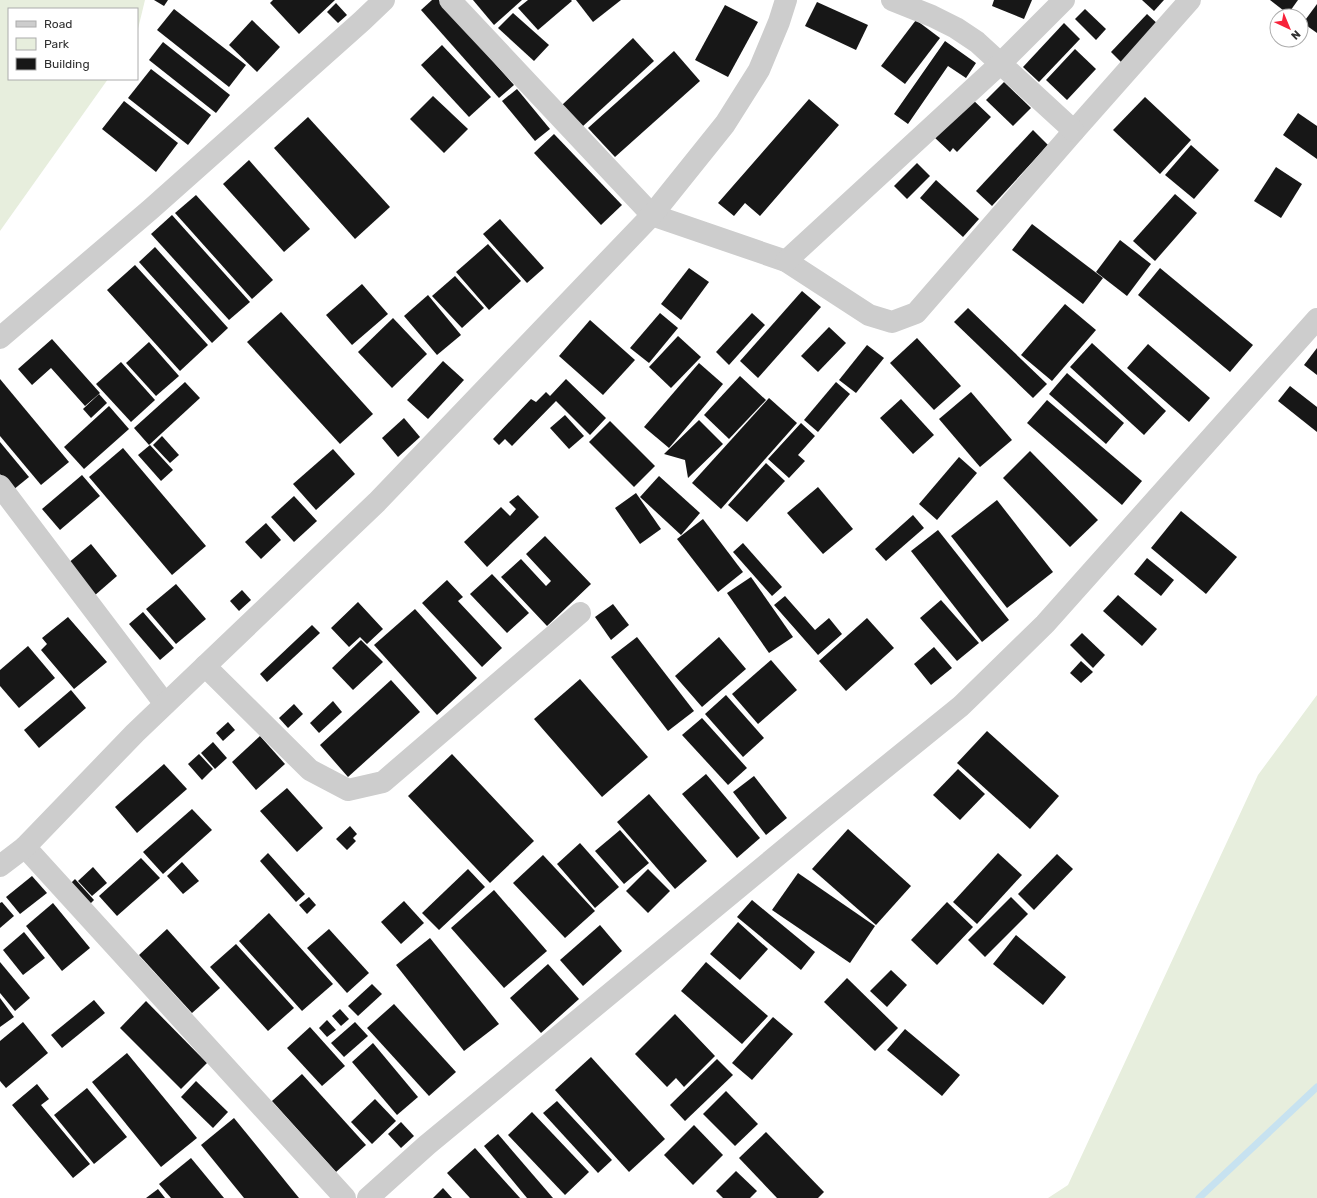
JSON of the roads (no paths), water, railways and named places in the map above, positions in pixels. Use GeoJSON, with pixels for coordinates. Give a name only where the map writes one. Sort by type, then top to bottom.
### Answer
{"type":"FeatureCollection","features":[{"type":"Feature","properties":{"kind":"street"},"geometry":{"type":"LineString","coordinates":[[0,338],[151,210],[384,0]]}},
{"type":"Feature","properties":{"kind":"street"},"geometry":{"type":"LineString","coordinates":[[450,0],[652,215],[786,261],[869,315],[892,322],[916,313],[1190,0]]}},
{"type":"Feature","properties":{"kind":"street"},"geometry":{"type":"LineString","coordinates":[[0,866],[25,847],[135,733],[377,502],[652,215],[725,124],[759,70],[779,22],[786,0]]}},
{"type":"Feature","properties":{"kind":"street"},"geometry":{"type":"LineString","coordinates":[[892,0],[932,16],[956,28],[977,42],[1074,131]]}},
{"type":"Feature","properties":{"kind":"street"},"geometry":{"type":"LineString","coordinates":[[786,261],[1000,64],[1064,0]]}},
{"type":"Feature","properties":{"kind":"street"},"geometry":{"type":"LineString","coordinates":[[368,1198],[433,1139],[819,820],[961,706],[1045,624],[1317,319]]}},
{"type":"Feature","properties":{"kind":"street"},"geometry":{"type":"LineString","coordinates":[[0,486],[165,704]]}},
{"type":"Feature","properties":{"kind":"street"},"geometry":{"type":"LineString","coordinates":[[205,666],[310,770],[348,790],[383,782],[580,613]]}},
{"type":"Feature","properties":{"kind":"street"},"geometry":{"type":"LineString","coordinates":[[25,847],[345,1198]]}},
{"type":"Feature","properties":{"kind":"waterway"},"geometry":{"type":"LineString","coordinates":[[1199,1198],[1317,1087]]}}]}
